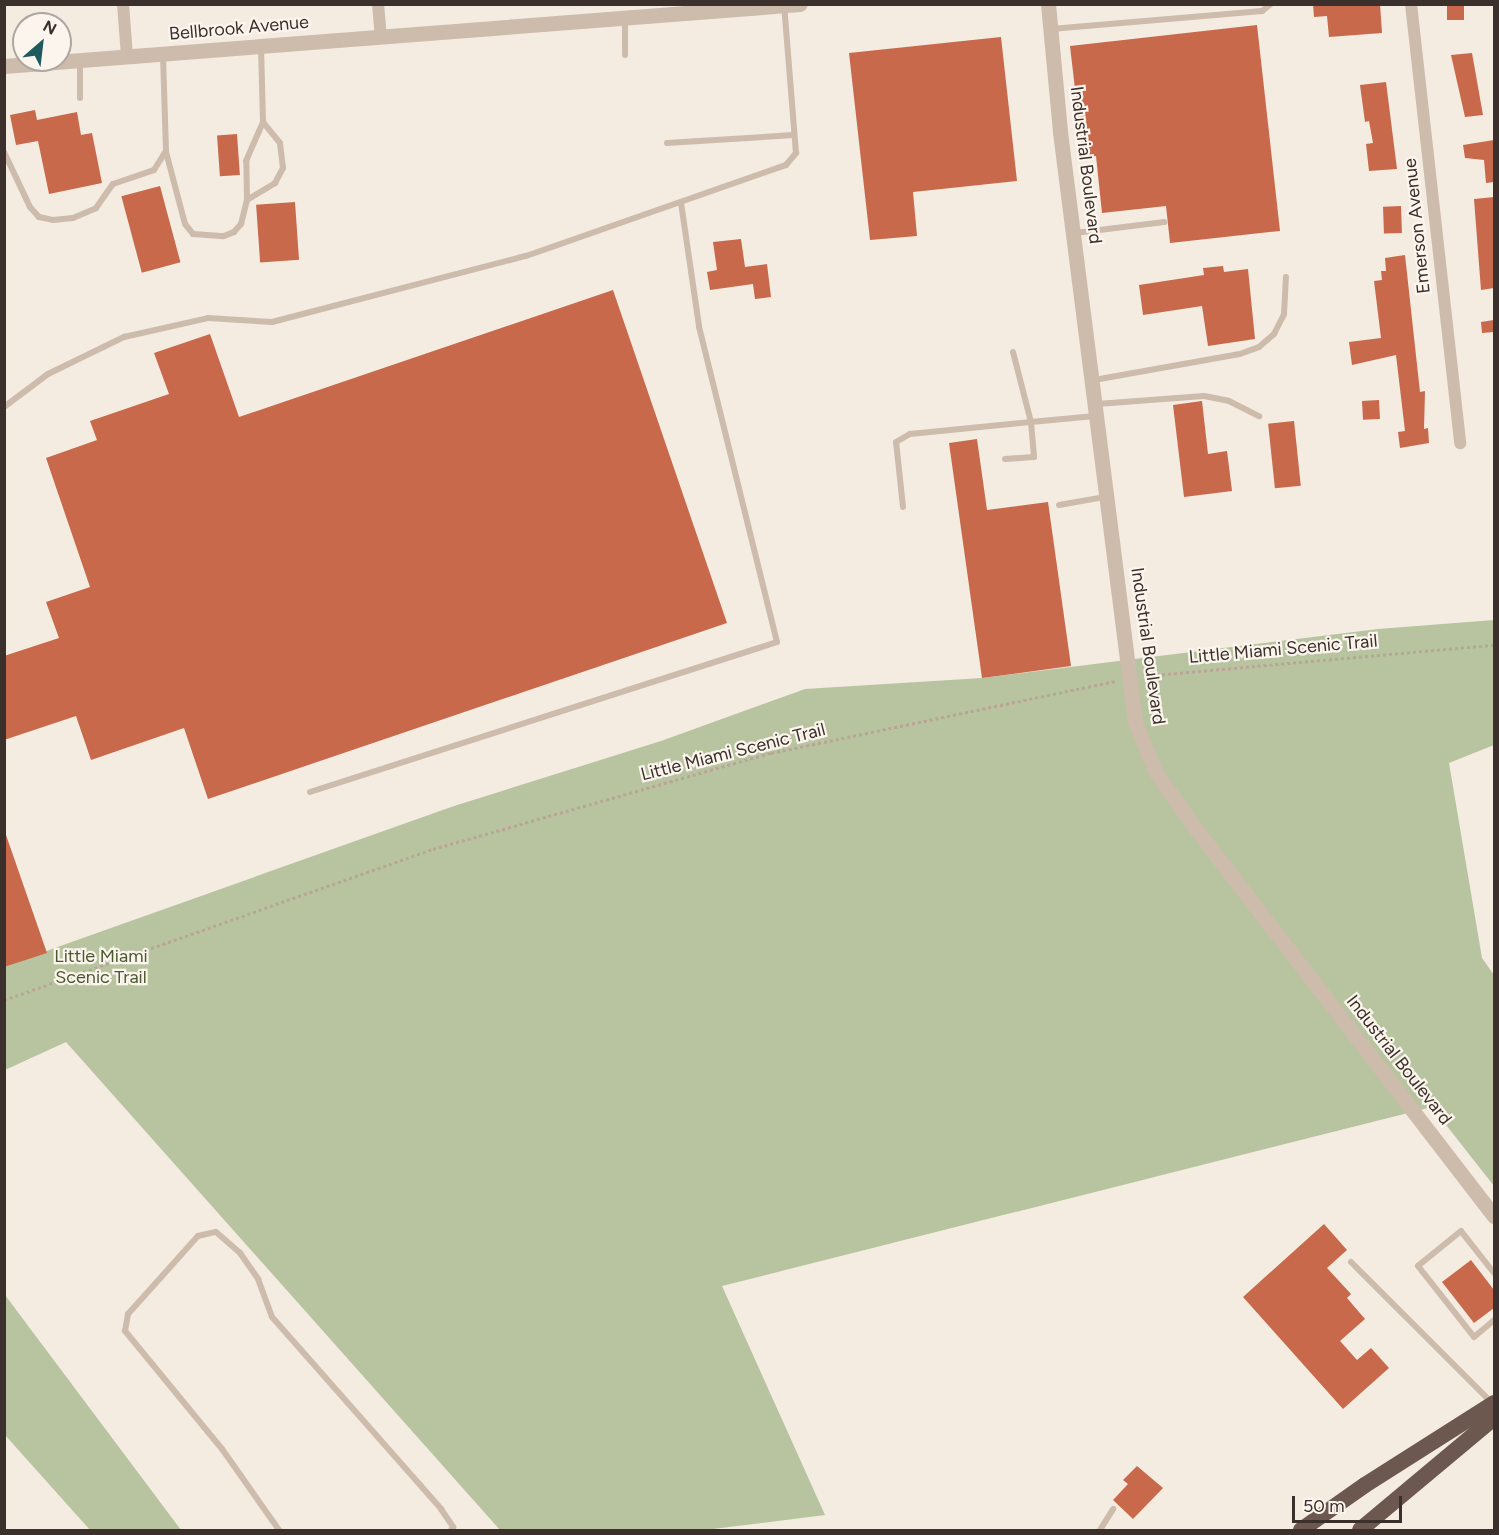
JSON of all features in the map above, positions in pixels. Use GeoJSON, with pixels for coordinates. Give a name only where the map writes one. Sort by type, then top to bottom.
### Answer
{"type":"FeatureCollection","features":[{"type":"Feature","properties":{"kind":"highway"},"geometry":{"type":"LineString","coordinates":[[1301,1530],[1494,1408]]}},
{"type":"Feature","properties":{"kind":"highway"},"geometry":{"type":"LineString","coordinates":[[1360,1530],[1494,1408]]}},
{"type":"Feature","properties":{"kind":"street"},"geometry":{"type":"LineString","coordinates":[[123,4],[127,56]]}},
{"type":"Feature","properties":{"kind":"street"},"geometry":{"type":"LineString","coordinates":[[378,4],[381,36]]}},
{"type":"Feature","properties":{"kind":"street","name":"Industrial Boulevard"},"geometry":{"type":"LineString","coordinates":[[1048,4],[1135,722],[1155,771],[1494,1216]]}},
{"type":"Feature","properties":{"kind":"street","name":"Emerson Avenue"},"geometry":{"type":"LineString","coordinates":[[1411,4],[1460,442]]}},
{"type":"Feature","properties":{"kind":"street","name":"Bellbrook Avenue"},"geometry":{"type":"LineString","coordinates":[[4,66],[789,5]]}},
{"type":"Feature","properties":{"kind":"lane"},"geometry":{"type":"LineString","coordinates":[[1051,29],[1262,11],[1270,4]]}},
{"type":"Feature","properties":{"kind":"lane"},"geometry":{"type":"LineString","coordinates":[[4,407],[48,374],[124,337],[208,318],[272,322],[526,256],[786,165],[796,153],[789,5]]}},
{"type":"Feature","properties":{"kind":"lane"},"geometry":{"type":"LineString","coordinates":[[625,18],[625,55]]}},
{"type":"Feature","properties":{"kind":"lane"},"geometry":{"type":"LineString","coordinates":[[163,54],[166,151],[185,224],[193,234],[224,236],[234,232],[241,224],[247,200],[246,161],[263,122],[261,45]]}},
{"type":"Feature","properties":{"kind":"lane"},"geometry":{"type":"LineString","coordinates":[[80,61],[80,98]]}},
{"type":"Feature","properties":{"kind":"lane"},"geometry":{"type":"LineString","coordinates":[[247,200],[275,183],[283,168],[280,143],[263,122]]}},
{"type":"Feature","properties":{"kind":"lane"},"geometry":{"type":"LineString","coordinates":[[667,143],[794,135]]}},
{"type":"Feature","properties":{"kind":"lane"},"geometry":{"type":"LineString","coordinates":[[4,152],[30,207],[39,217],[53,220],[73,218],[96,208],[113,184],[154,170],[166,151]]}},
{"type":"Feature","properties":{"kind":"lane"},"geometry":{"type":"LineString","coordinates":[[310,792],[777,642],[699,326],[681,202]]}},
{"type":"Feature","properties":{"kind":"lane"},"geometry":{"type":"LineString","coordinates":[[1075,233],[1164,222]]}},
{"type":"Feature","properties":{"kind":"lane"},"geometry":{"type":"LineString","coordinates":[[1094,380],[1240,354],[1259,347],[1274,334],[1284,314],[1286,277]]}},
{"type":"Feature","properties":{"kind":"lane"},"geometry":{"type":"LineString","coordinates":[[1005,459],[1034,457],[1031,422],[1013,352]]}},
{"type":"Feature","properties":{"kind":"lane"},"geometry":{"type":"LineString","coordinates":[[903,507],[896,442],[910,434],[1031,422],[1097,410],[1204,396],[1229,401],[1259,416]]}},
{"type":"Feature","properties":{"kind":"lane"},"geometry":{"type":"LineString","coordinates":[[1059,505],[1108,497]]}},
{"type":"Feature","properties":{"kind":"lane"},"geometry":{"type":"LineString","coordinates":[[1494,1273],[1461,1231],[1418,1266],[1474,1336],[1494,1320]]}},
{"type":"Feature","properties":{"kind":"lane"},"geometry":{"type":"LineString","coordinates":[[279,1530],[222,1449],[124,1331],[128,1314],[198,1236],[216,1232],[240,1253],[258,1279],[272,1317],[441,1509],[453,1527],[451,1530]]}},
{"type":"Feature","properties":{"kind":"lane"},"geometry":{"type":"LineString","coordinates":[[1487,1263],[1494,1258]]}},
{"type":"Feature","properties":{"kind":"lane"},"geometry":{"type":"LineString","coordinates":[[1351,1262],[1494,1408]]}},
{"type":"Feature","properties":{"kind":"lane"},"geometry":{"type":"LineString","coordinates":[[1100,1530],[1113,1509]]}},
{"type":"Feature","properties":{"kind":"path","name":"Little Miami Scenic Trail"},"geometry":{"type":"LineString","coordinates":[[4,1000],[444,846],[771,753],[1130,678],[1494,645]]}},
{"type":"Feature","properties":{"kind":"green space"},"geometry":{"type":"Polygon","coordinates":[[[1494,620],[1494,745],[1449,763],[1482,958],[1494,975],[1494,1186],[1432,1107],[722,1286],[825,1515],[705,1530],[500,1530],[66,1042],[5,1070],[4,966],[454,806],[661,741],[805,689],[982,678],[1378,629],[1494,620]]]}},
{"type":"Feature","properties":{"kind":"green space"},"geometry":{"type":"Polygon","coordinates":[[[4,1295],[181,1530],[90,1530],[5,1435],[4,1295]]]}},
{"type":"Feature","properties":{"kind":"building"},"geometry":{"type":"Polygon","coordinates":[[[1313,4],[1380,4],[1382,33],[1329,37],[1327,16],[1314,17],[1313,4]]]}},
{"type":"Feature","properties":{"kind":"building"},"geometry":{"type":"Polygon","coordinates":[[[1447,4],[1464,4],[1464,20],[1447,20],[1447,4]]]}},
{"type":"Feature","properties":{"kind":"building"},"geometry":{"type":"Polygon","coordinates":[[[1257,25],[1280,231],[1170,243],[1166,206],[1102,213],[1096,156],[1083,158],[1070,46],[1257,25]]]}},
{"type":"Feature","properties":{"kind":"building"},"geometry":{"type":"Polygon","coordinates":[[[1001,37],[1017,181],[913,192],[917,236],[870,240],[849,53],[1001,37]]]}},
{"type":"Feature","properties":{"kind":"building"},"geometry":{"type":"Polygon","coordinates":[[[1472,53],[1483,115],[1465,117],[1451,55],[1472,53]]]}},
{"type":"Feature","properties":{"kind":"building"},"geometry":{"type":"Polygon","coordinates":[[[1386,82],[1397,169],[1369,171],[1366,144],[1373,143],[1369,121],[1365,122],[1360,85],[1386,82]]]}},
{"type":"Feature","properties":{"kind":"building"},"geometry":{"type":"Polygon","coordinates":[[[35,110],[37,120],[77,112],[81,135],[92,133],[102,183],[49,194],[38,141],[16,145],[10,115],[35,110]]]}},
{"type":"Feature","properties":{"kind":"building"},"geometry":{"type":"Polygon","coordinates":[[[237,134],[240,175],[220,176],[217,135],[237,134]]]}},
{"type":"Feature","properties":{"kind":"building"},"geometry":{"type":"Polygon","coordinates":[[[1494,140],[1494,182],[1486,183],[1484,160],[1465,158],[1463,145],[1494,140]]]}},
{"type":"Feature","properties":{"kind":"building"},"geometry":{"type":"Polygon","coordinates":[[[160,186],[180,262],[142,273],[121,196],[160,186]]]}},
{"type":"Feature","properties":{"kind":"building"},"geometry":{"type":"Polygon","coordinates":[[[1494,197],[1494,288],[1481,290],[1474,199],[1494,197]]]}},
{"type":"Feature","properties":{"kind":"building"},"geometry":{"type":"Polygon","coordinates":[[[295,202],[299,260],[260,263],[256,205],[295,202]]]}},
{"type":"Feature","properties":{"kind":"building"},"geometry":{"type":"Polygon","coordinates":[[[1401,206],[1402,233],[1384,234],[1383,207],[1401,206]]]}},
{"type":"Feature","properties":{"kind":"building"},"geometry":{"type":"Polygon","coordinates":[[[741,239],[745,267],[767,264],[771,297],[755,299],[753,284],[710,290],[707,272],[717,270],[713,242],[741,239]]]}},
{"type":"Feature","properties":{"kind":"building"},"geometry":{"type":"Polygon","coordinates":[[[1405,255],[1420,392],[1425,391],[1424,429],[1428,428],[1429,443],[1400,448],[1398,432],[1405,431],[1396,355],[1352,365],[1349,342],[1381,338],[1374,281],[1382,280],[1381,271],[1386,271],[1385,258],[1405,255]]]}},
{"type":"Feature","properties":{"kind":"building"},"geometry":{"type":"Polygon","coordinates":[[[1223,266],[1224,272],[1248,269],[1255,339],[1208,346],[1202,306],[1143,315],[1139,285],[1204,275],[1203,268],[1223,266]]]}},
{"type":"Feature","properties":{"kind":"building"},"geometry":{"type":"Polygon","coordinates":[[[613,290],[727,623],[208,799],[184,728],[91,760],[76,716],[4,740],[4,656],[59,638],[46,602],[90,587],[46,458],[97,440],[90,421],[169,394],[154,353],[210,334],[239,417],[613,290]]]}},
{"type":"Feature","properties":{"kind":"building"},"geometry":{"type":"Polygon","coordinates":[[[1494,320],[1494,332],[1482,333],[1481,322],[1494,320]]]}},
{"type":"Feature","properties":{"kind":"building"},"geometry":{"type":"Polygon","coordinates":[[[1379,400],[1380,419],[1363,420],[1362,401],[1379,400]]]}},
{"type":"Feature","properties":{"kind":"building"},"geometry":{"type":"Polygon","coordinates":[[[1202,401],[1208,454],[1227,451],[1232,491],[1184,497],[1173,405],[1202,401]]]}},
{"type":"Feature","properties":{"kind":"building"},"geometry":{"type":"Polygon","coordinates":[[[1294,421],[1301,486],[1275,488],[1268,424],[1294,421]]]}},
{"type":"Feature","properties":{"kind":"building"},"geometry":{"type":"Polygon","coordinates":[[[977,439],[987,510],[1048,502],[1071,666],[982,678],[949,443],[977,439]]]}},
{"type":"Feature","properties":{"kind":"building"},"geometry":{"type":"Polygon","coordinates":[[[6,835],[47,953],[4,967],[4,836],[6,835]]]}},
{"type":"Feature","properties":{"kind":"building"},"geometry":{"type":"Polygon","coordinates":[[[1324,1224],[1347,1250],[1327,1268],[1351,1294],[1347,1298],[1365,1319],[1340,1341],[1357,1360],[1371,1348],[1389,1368],[1343,1409],[1243,1297],[1324,1224]]]}},
{"type":"Feature","properties":{"kind":"building"},"geometry":{"type":"Polygon","coordinates":[[[1471,1260],[1494,1290],[1494,1308],[1474,1323],[1442,1282],[1471,1260]]]}},
{"type":"Feature","properties":{"kind":"building"},"geometry":{"type":"Polygon","coordinates":[[[1137,1466],[1163,1488],[1133,1519],[1113,1500],[1128,1484],[1123,1480],[1137,1466]]]}}]}
